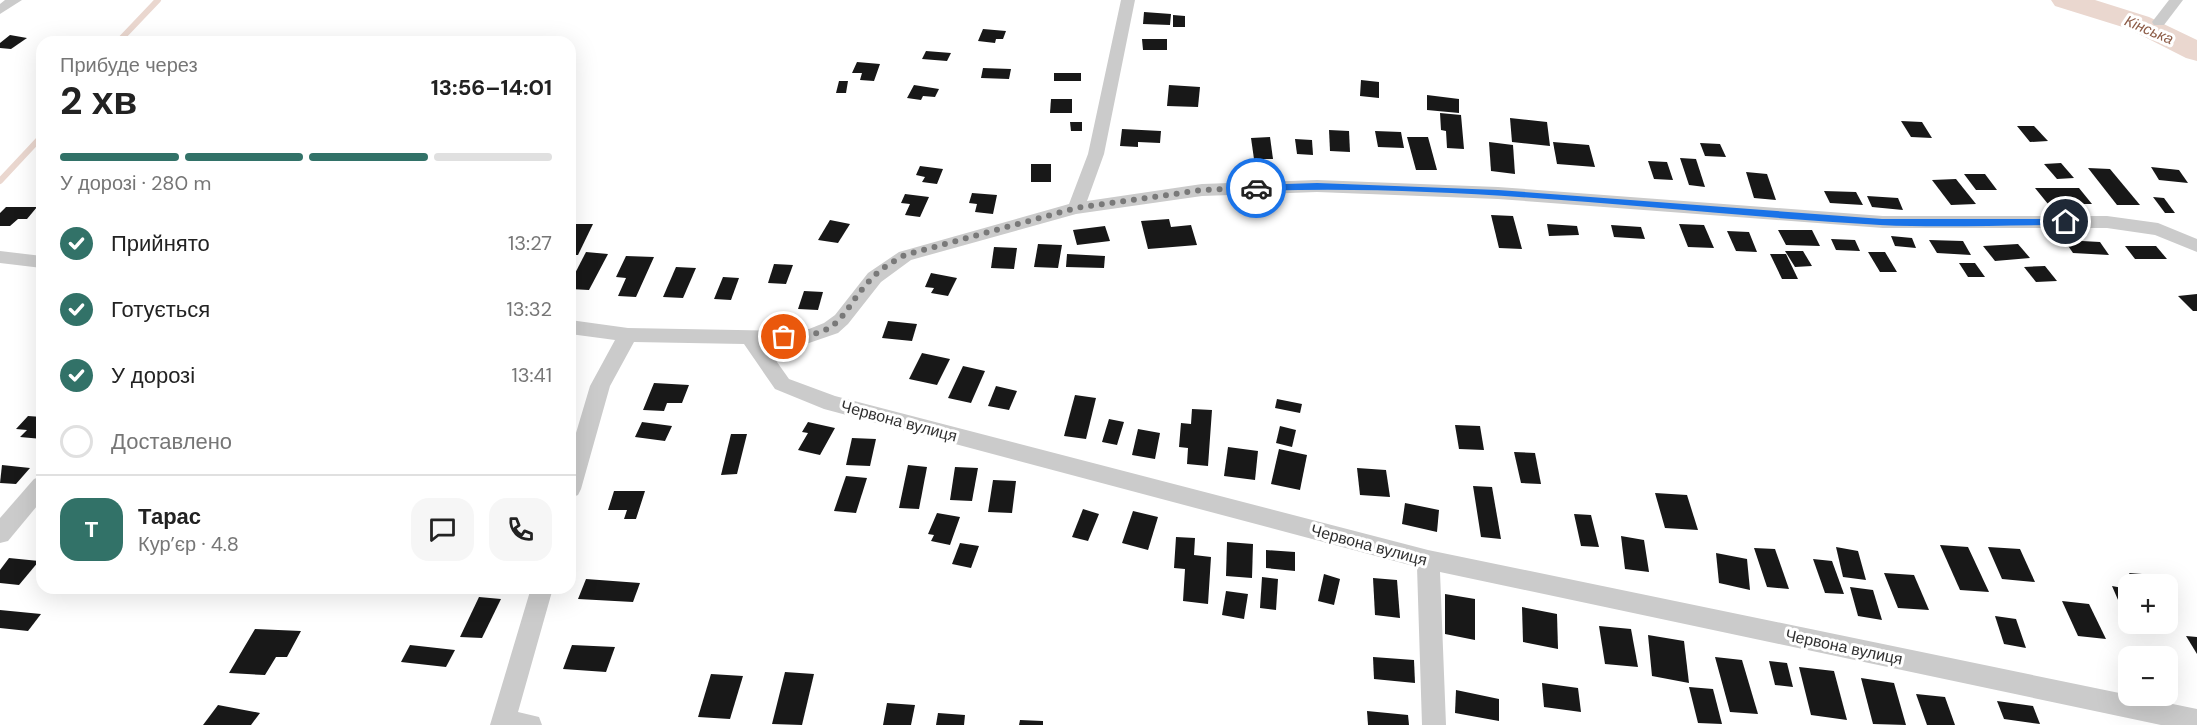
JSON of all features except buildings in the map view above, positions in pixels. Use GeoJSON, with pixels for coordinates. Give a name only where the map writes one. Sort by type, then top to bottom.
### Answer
{"type":"FeatureCollection","features":[{"type":"Feature","properties":{"kind":"street"},"geometry":{"type":"LineString","coordinates":[[0,10],[15,0]]}},
{"type":"Feature","properties":{"kind":"street"},"geometry":{"type":"LineString","coordinates":[[1076,208],[1096,154],[1128,0]]}},
{"type":"Feature","properties":{"kind":"street"},"geometry":{"type":"LineString","coordinates":[[2158,22],[2176,0]]}},
{"type":"Feature","properties":{"kind":"street"},"geometry":{"type":"LineString","coordinates":[[576,328],[628,335],[802,337],[823,331],[839,322],[873,276],[886,265],[905,255],[1076,208],[1202,190],[1317,186],[1498,193],[1882,222],[2107,222],[2158,229],[2197,246]]}},
{"type":"Feature","properties":{"kind":"street"},"geometry":{"type":"LineString","coordinates":[[0,257],[36,261]]}},
{"type":"Feature","properties":{"kind":"street"},"geometry":{"type":"LineString","coordinates":[[576,468],[600,386],[628,335]]}},
{"type":"Feature","properties":{"kind":"street","name":"Червона вулиця"},"geometry":{"type":"LineString","coordinates":[[749,337],[782,384],[831,404],[1428,560],[2197,721]]}},
{"type":"Feature","properties":{"kind":"street"},"geometry":{"type":"LineString","coordinates":[[0,534],[36,492]]}},
{"type":"Feature","properties":{"kind":"street"},"geometry":{"type":"LineString","coordinates":[[1428,560],[1434,725]]}},
{"type":"Feature","properties":{"kind":"street"},"geometry":{"type":"LineString","coordinates":[[530,725],[503,723],[540,594]]}},
{"type":"Feature","properties":{"kind":"waterway"},"geometry":{"type":"LineString","coordinates":[[124,36],[158,0]]}},
{"type":"Feature","properties":{"kind":"waterway","name":"Кінська"},"geometry":{"type":"LineString","coordinates":[[2065,0],[2139,23],[2197,52]]}},
{"type":"Feature","properties":{"kind":"waterway"},"geometry":{"type":"LineString","coordinates":[[0,181],[36,142]]}},
{"type":"Feature","properties":{"kind":"way so far"},"geometry":{"type":"LineString","coordinates":[[784,337],[802,337],[823,331],[839,322],[873,276],[886,265],[905,255],[1076,208],[1202,190],[1256,188]]}},
{"type":"Feature","properties":{"kind":"route"},"geometry":{"type":"LineString","coordinates":[[1256,188],[1317,186],[1498,193],[1882,222],[2066,222]]}}]}
